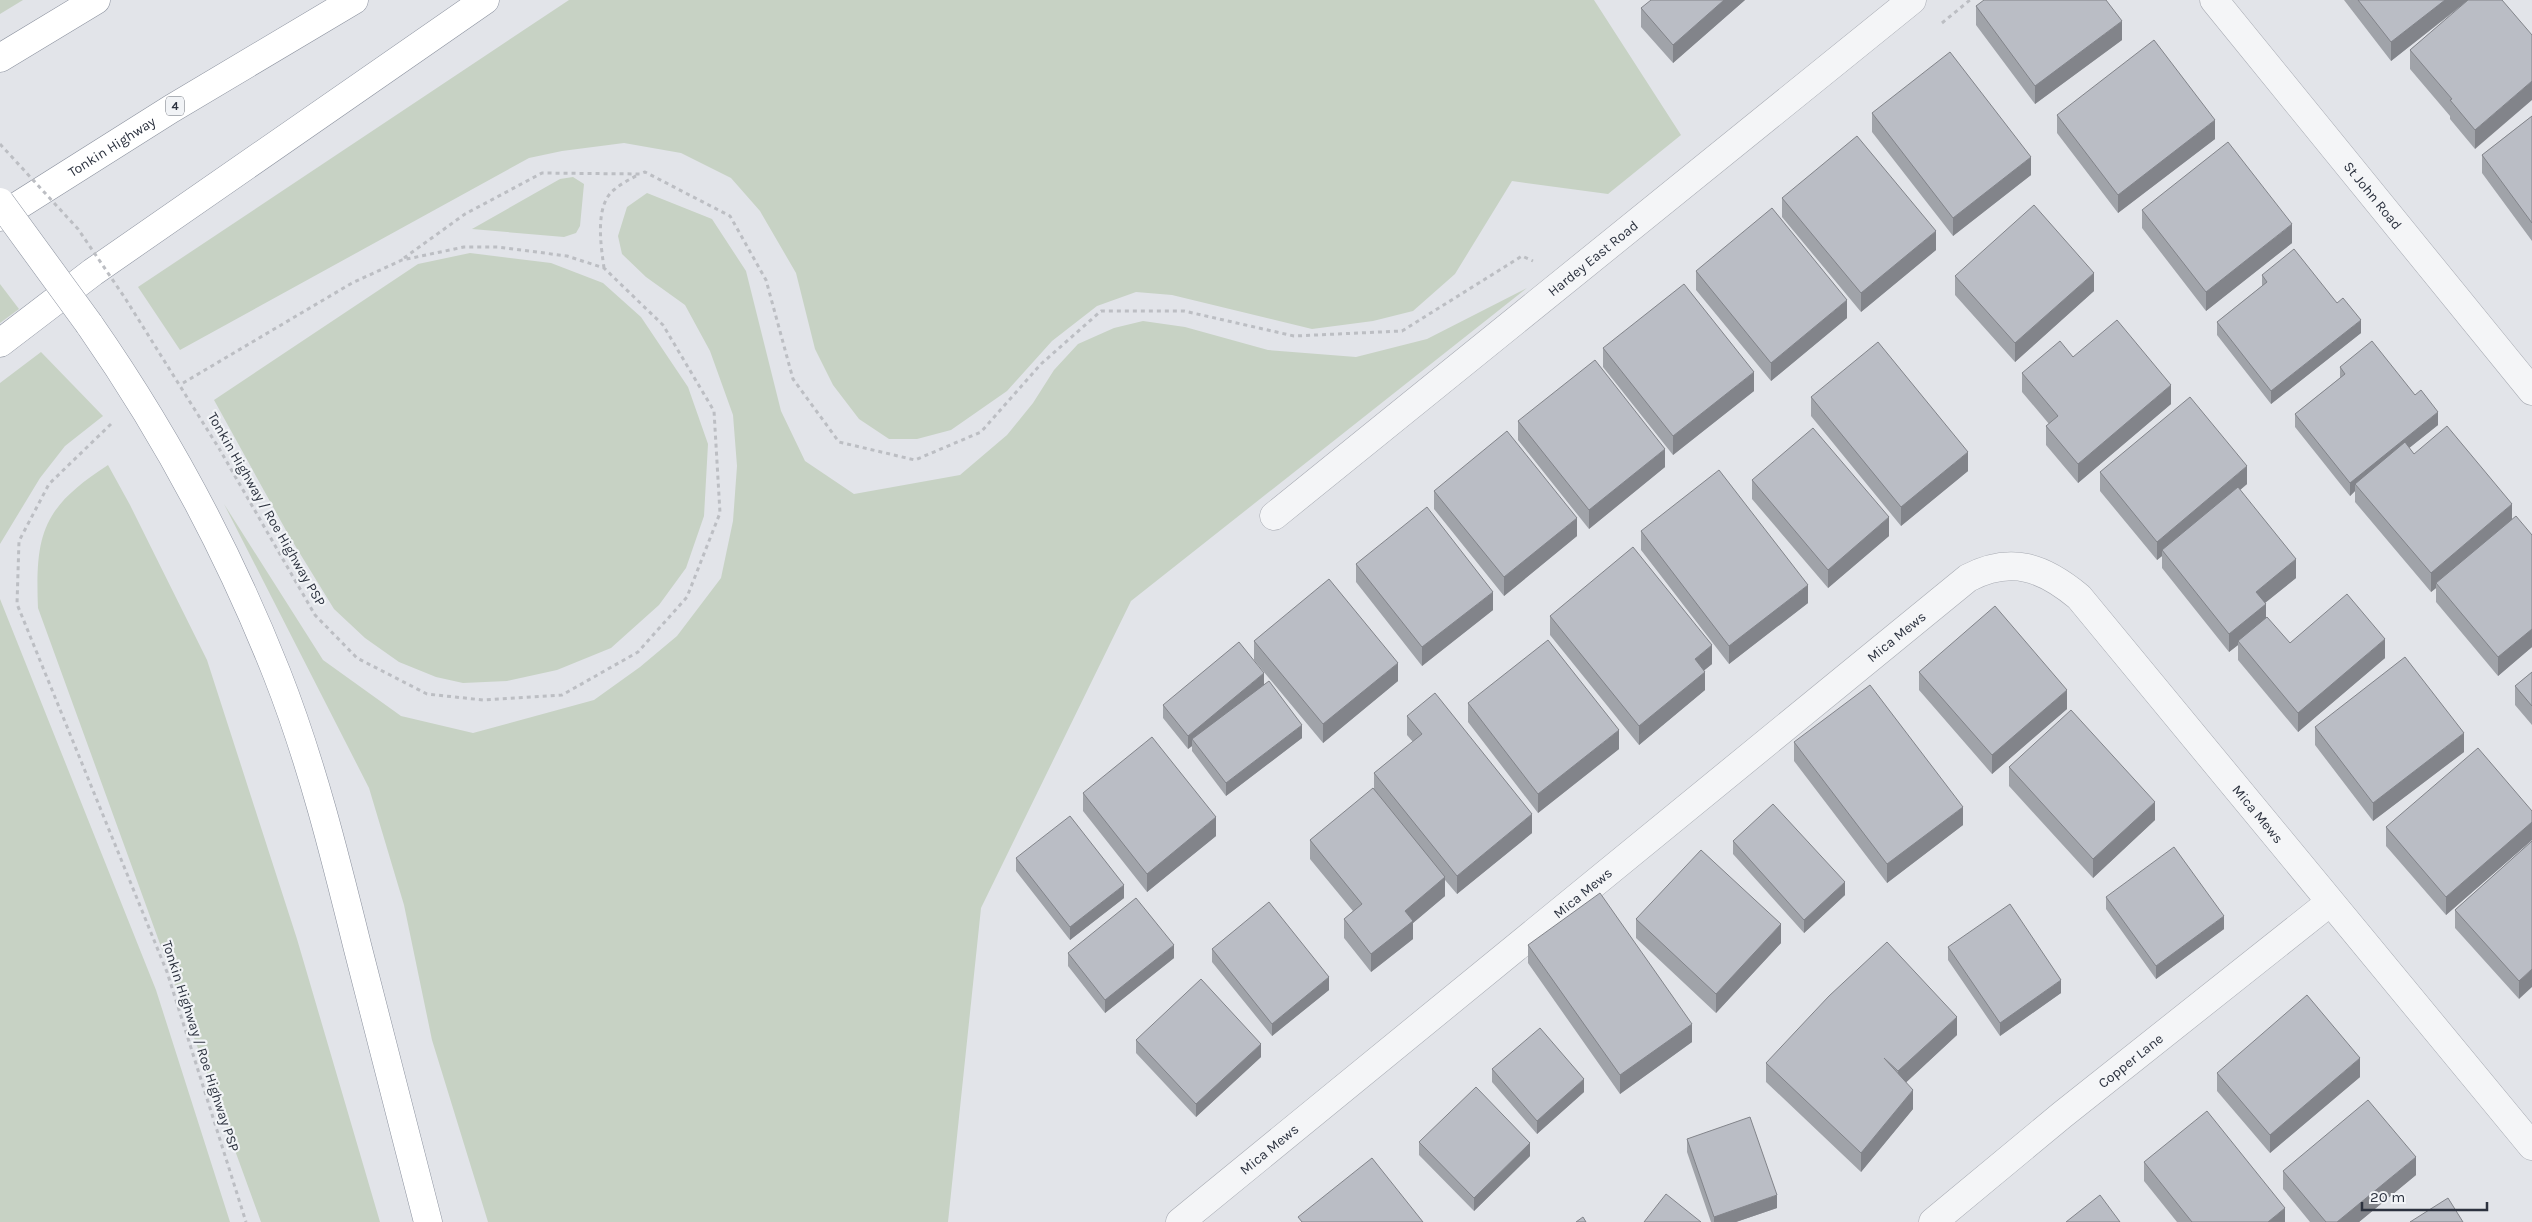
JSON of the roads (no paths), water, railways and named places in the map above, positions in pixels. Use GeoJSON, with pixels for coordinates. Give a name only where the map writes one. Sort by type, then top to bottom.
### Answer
{"type":"FeatureCollection","features":[{"type":"Feature","properties":{"kind":"highway"},"geometry":{"type":"LineString","coordinates":[[0,58],[96,0]]}},
{"type":"Feature","properties":{"kind":"highway","name":"Tonkin Highway"},"geometry":{"type":"LineString","coordinates":[[0,217],[171,109],[354,0]]}},
{"type":"Feature","properties":{"kind":"highway"},"geometry":{"type":"LineString","coordinates":[[0,343],[93,272],[485,0]]}},
{"type":"Feature","properties":{"kind":"highway"},"geometry":{"type":"LineString","coordinates":[[0,202],[89,324],[128,381],[169,448],[222,548],[277,675],[326,823],[428,1222]]}},
{"type":"Feature","properties":{"kind":"street","name":"Hardey East Road"},"geometry":{"type":"LineString","coordinates":[[1274,516],[1570,279],[1912,0]]}},
{"type":"Feature","properties":{"kind":"street","name":"St John Road"},"geometry":{"type":"LineString","coordinates":[[2214,0],[2532,391]]}},
{"type":"Feature","properties":{"kind":"street","name":"Mica Mews"},"geometry":{"type":"LineString","coordinates":[[1180,1222],[1968,578],[1983,570],[2009,566],[2034,569],[2056,578],[2079,597],[2329,903],[2532,1146]]}},
{"type":"Feature","properties":{"kind":"street","name":"Copper Lane"},"geometry":{"type":"LineString","coordinates":[[1932,1222],[2062,1115],[2329,903]]}}]}
